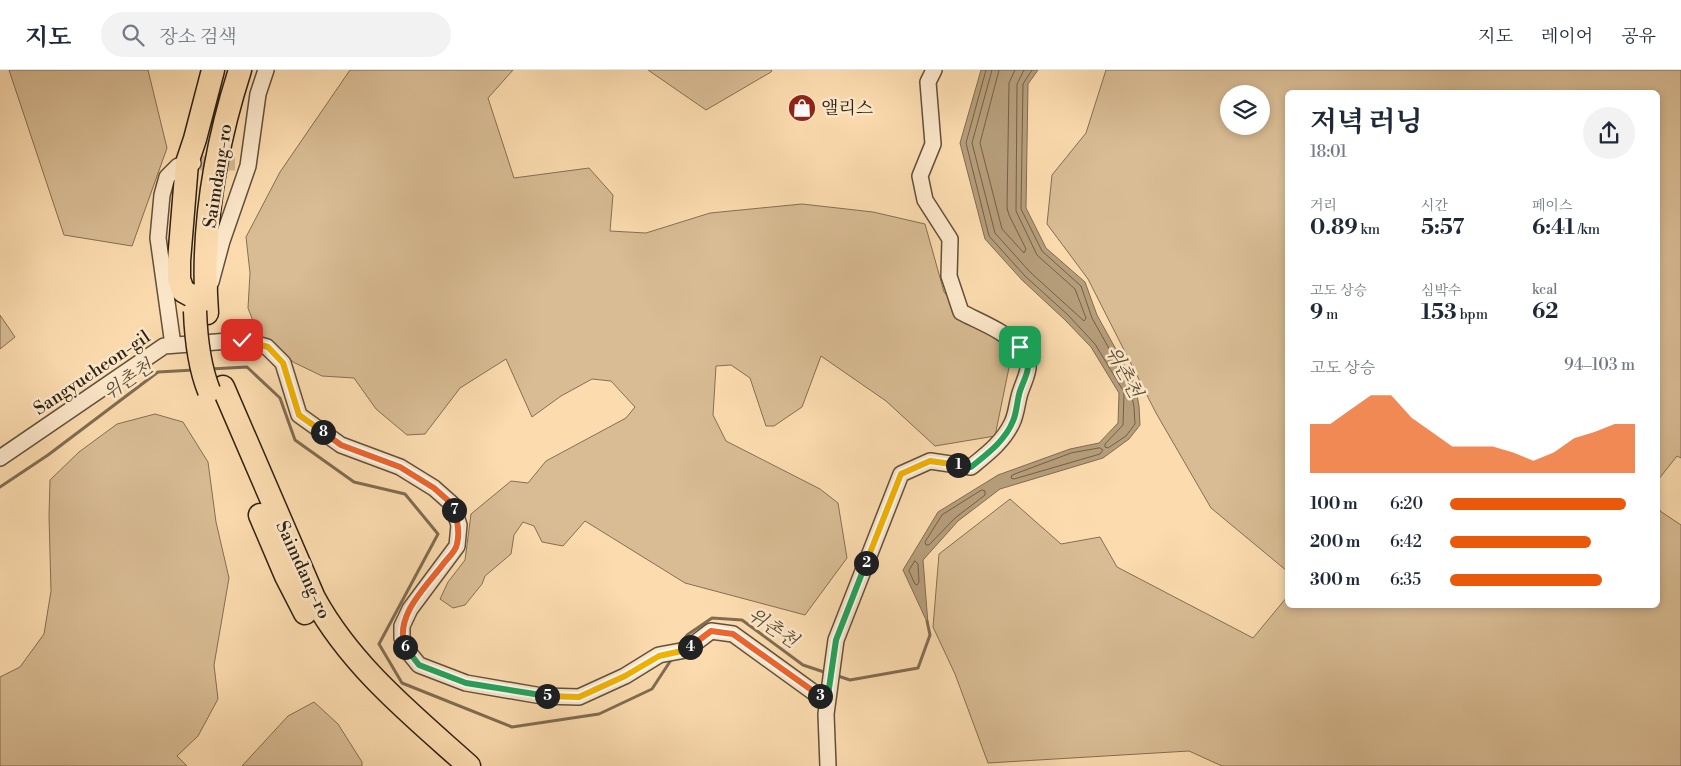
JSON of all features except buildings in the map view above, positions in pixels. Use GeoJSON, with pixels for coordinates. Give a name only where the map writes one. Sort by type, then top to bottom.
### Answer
{"type":"FeatureCollection","features":[{"type":"Feature","properties":{"kind":"highway"},"geometry":{"type":"LineString","coordinates":[[213,70],[195,139],[179,261],[179,279],[183,291],[201,305],[200,360],[203,376],[216,389]]}},
{"type":"Feature","properties":{"kind":"highway","name":"Saimdang-ro"},"geometry":{"type":"LineString","coordinates":[[201,305],[194,268],[201,180],[220,88],[226,70]]}},
{"type":"Feature","properties":{"kind":"highway","name":"Saimdang-ro"},"geometry":{"type":"LineString","coordinates":[[201,305],[205,281],[211,193],[230,100],[240,70]]}},
{"type":"Feature","properties":{"kind":"highway","name":"Saimdang-ro"},"geometry":{"type":"LineString","coordinates":[[216,389],[286,576],[309,619],[341,662],[448,766]]}},
{"type":"Feature","properties":{"kind":"highway","name":"Saimdang-ro"},"geometry":{"type":"LineString","coordinates":[[216,389],[326,620],[358,662],[395,700],[469,766]]}},
{"type":"Feature","properties":{"kind":"street"},"geometry":{"type":"LineString","coordinates":[[201,305],[215,271],[244,164],[258,94],[266,70]]}},
{"type":"Feature","properties":{"kind":"street"},"geometry":{"type":"LineString","coordinates":[[828,766],[826,714],[836,640],[901,474],[930,461],[971,467],[997,446],[1013,422],[1020,390],[1028,374],[1028,362],[1020,347],[1000,332],[961,312],[949,276],[950,239],[925,200],[920,176],[933,144],[928,82],[934,70]]}},
{"type":"Feature","properties":{"kind":"street"},"geometry":{"type":"LineString","coordinates":[[173,345],[158,238],[162,195],[167,177],[178,166],[192,163]]}},
{"type":"Feature","properties":{"kind":"street","name":"Sangyucheon-gil"},"geometry":{"type":"LineString","coordinates":[[0,458],[164,346],[242,340],[268,347],[283,363],[299,415],[341,445],[400,467],[434,488],[452,504],[459,525],[457,546],[410,608],[402,626],[402,638],[406,649],[419,665],[466,683],[542,696],[579,697],[625,676],[659,656],[686,650],[711,631],[733,634],[827,702]]}},
{"type":"Feature","properties":{"kind":"shaded area"},"geometry":{"type":"Polygon","coordinates":[[[9,70],[148,70],[167,148],[132,246],[64,235],[9,70]]]}},
{"type":"Feature","properties":{"kind":"shaded area"},"geometry":{"type":"Polygon","coordinates":[[[350,70],[513,70],[488,98],[514,178],[589,168],[613,195],[610,231],[646,233],[710,213],[802,204],[873,212],[925,224],[944,292],[972,324],[1013,348],[995,436],[935,446],[886,401],[821,356],[802,407],[774,426],[766,426],[750,378],[731,365],[716,366],[713,415],[726,441],[820,489],[838,503],[847,558],[805,615],[685,583],[585,521],[563,546],[542,542],[534,526],[523,522],[514,535],[511,554],[485,576],[482,584],[465,605],[453,608],[440,599],[448,582],[465,560],[471,514],[511,481],[528,483],[546,461],[626,418],[635,407],[611,381],[592,379],[561,396],[532,417],[506,359],[460,388],[425,434],[407,435],[376,409],[354,378],[322,376],[295,363],[260,339],[248,308],[250,273],[246,237],[280,172],[350,70]]]}},
{"type":"Feature","properties":{"kind":"shaded area"},"geometry":{"type":"Polygon","coordinates":[[[648,70],[772,70],[706,110],[648,70]]]}},
{"type":"Feature","properties":{"kind":"shaded area"},"geometry":{"type":"Polygon","coordinates":[[[1106,70],[1681,70],[1681,458],[1677,456],[1660,477],[1660,90],[1285,90],[1285,569],[1211,508],[1156,413],[1088,279],[1047,224],[1052,175],[1086,133],[1106,70]]]}},
{"type":"Feature","properties":{"kind":"shaded area"},"geometry":{"type":"Polygon","coordinates":[[[0,315],[15,337],[0,349],[0,315]]]}},
{"type":"Feature","properties":{"kind":"shaded area"},"geometry":{"type":"Polygon","coordinates":[[[155,414],[183,422],[208,462],[216,522],[229,578],[214,665],[218,699],[198,736],[177,756],[187,766],[0,766],[0,677],[20,667],[44,634],[51,591],[50,480],[79,452],[117,424],[155,414]]]}},
{"type":"Feature","properties":{"kind":"shaded area"},"geometry":{"type":"Polygon","coordinates":[[[1010,499],[1061,544],[1100,537],[1117,567],[1253,638],[1285,599],[1285,608],[1660,608],[1660,511],[1681,525],[1681,766],[1222,766],[1189,751],[988,763],[955,674],[933,627],[939,554],[1010,499]]]}},
{"type":"Feature","properties":{"kind":"shaded area"},"geometry":{"type":"Polygon","coordinates":[[[314,702],[338,724],[362,762],[362,766],[242,766],[288,716],[314,702]]]}},
{"type":"Feature","properties":{"kind":"water"},"geometry":{"type":"Polygon","coordinates":[[[981,70],[1038,70],[1028,84],[1026,208],[1046,248],[1085,282],[1097,315],[1135,384],[1140,425],[1129,439],[1103,458],[1000,489],[958,521],[923,560],[928,624],[903,570],[938,512],[998,475],[1070,449],[1099,443],[1118,423],[1119,393],[1091,347],[1022,280],[985,239],[960,143],[981,70]]]}},
{"type":"Feature","properties":{"kind":"waterway","name":"위촌천"},"geometry":{"type":"LineString","coordinates":[[210,369],[247,367],[280,398],[295,440],[354,482],[405,494],[438,534],[379,644],[402,683],[512,727],[599,714],[652,689],[673,657]]}},
{"type":"Feature","properties":{"kind":"waterway","name":"위촌천"},"geometry":{"type":"LineString","coordinates":[[0,487],[48,455],[158,372],[194,370]]}},
{"type":"Feature","properties":{"kind":"waterway","name":"위촌천"},"geometry":{"type":"LineString","coordinates":[[680,646],[687,635],[712,618],[742,620],[803,665],[827,673]]}},
{"type":"Feature","properties":{"kind":"waterway","name":"위촌천"},"geometry":{"type":"LineString","coordinates":[[835,675],[850,680],[918,668],[930,635],[927,621]]}},
{"type":"Feature","properties":{"kind":"tunnel"},"geometry":{"type":"LineString","coordinates":[[197,163],[240,163]]}},
{"type":"Feature","properties":{"kind":"place","name":"앨리스"},"geometry":{"type":"Point","coordinates":[802,108]}},
{"type":"Feature","properties":{"kind":"route"},"geometry":{"type":"LineString","coordinates":[[242,340],[268,347],[283,363],[299,415],[341,445],[400,467],[434,488],[452,504],[459,525],[457,546],[410,608],[402,626],[402,638],[406,649],[419,665],[466,683],[542,696],[579,697],[625,676],[659,656],[686,650],[711,631],[733,634],[827,702],[836,640],[901,474],[930,461],[971,467],[997,446],[1013,422],[1020,390],[1028,374],[1028,362],[1020,347]]}}]}
